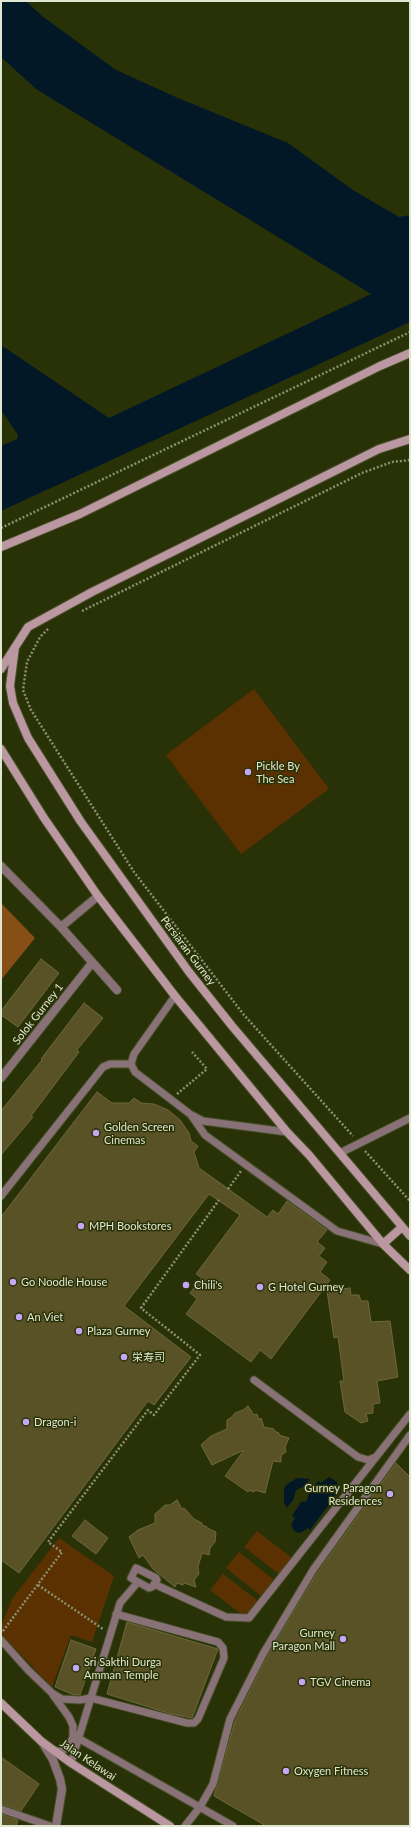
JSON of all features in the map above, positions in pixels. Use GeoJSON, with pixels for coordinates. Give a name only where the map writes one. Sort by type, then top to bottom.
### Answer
{"type":"FeatureCollection","features":[{"type":"Feature","properties":{"kind":"main road"},"geometry":{"type":"LineString","coordinates":[[1,547],[80,514],[380,366],[410,355]]}},
{"type":"Feature","properties":{"kind":"main road"},"geometry":{"type":"LineString","coordinates":[[1,670],[28,627],[92,592],[379,449],[410,439]]}},
{"type":"Feature","properties":{"kind":"main road","name":"Persiaran Gurney"},"geometry":{"type":"LineString","coordinates":[[15,647],[10,686],[13,703],[28,738],[81,822],[189,972],[232,1026],[410,1236]]}},
{"type":"Feature","properties":{"kind":"main road"},"geometry":{"type":"LineString","coordinates":[[1,749],[44,818],[98,896],[175,996],[287,1132],[309,1155],[383,1244],[410,1270]]}},
{"type":"Feature","properties":{"kind":"main road"},"geometry":{"type":"LineString","coordinates":[[383,1244],[402,1227]]}},
{"type":"Feature","properties":{"kind":"main road","name":"Jalan Kelawai"},"geometry":{"type":"LineString","coordinates":[[1,1702],[41,1741],[54,1751],[170,1826]]}},
{"type":"Feature","properties":{"kind":"street"},"geometry":{"type":"LineString","coordinates":[[1,866],[61,928],[117,990]]}},
{"type":"Feature","properties":{"kind":"street"},"geometry":{"type":"LineString","coordinates":[[61,928],[98,896]]}},
{"type":"Feature","properties":{"kind":"street","name":"Solok Gurney 1"},"geometry":{"type":"LineString","coordinates":[[1,1078],[92,963]]}},
{"type":"Feature","properties":{"kind":"street"},"geometry":{"type":"LineString","coordinates":[[41,1741],[53,1760],[62,1789],[56,1826]]}},
{"type":"Feature","properties":{"kind":"lane"},"geometry":{"type":"LineString","coordinates":[[175,996],[134,1054],[131,1064],[135,1072],[190,1114],[203,1121],[287,1132]]}},
{"type":"Feature","properties":{"kind":"lane"},"geometry":{"type":"LineString","coordinates":[[1,1196],[103,1067],[110,1064],[131,1064]]}},
{"type":"Feature","properties":{"kind":"lane"},"geometry":{"type":"LineString","coordinates":[[190,1114],[203,1133],[337,1231],[383,1244]]}},
{"type":"Feature","properties":{"kind":"lane"},"geometry":{"type":"LineString","coordinates":[[340,1153],[410,1118]]}},
{"type":"Feature","properties":{"kind":"lane"},"geometry":{"type":"LineString","coordinates":[[254,1380],[358,1458],[368,1460],[376,1458]]}},
{"type":"Feature","properties":{"kind":"lane"},"geometry":{"type":"LineString","coordinates":[[154,1584],[226,1617],[249,1618],[410,1414]]}},
{"type":"Feature","properties":{"kind":"lane"},"geometry":{"type":"LineString","coordinates":[[185,1826],[200,1807],[212,1784],[230,1719],[263,1654],[313,1570],[410,1435]]}},
{"type":"Feature","properties":{"kind":"lane"},"geometry":{"type":"LineString","coordinates":[[136,1568],[156,1578],[157,1580],[149,1588],[138,1582],[131,1578],[136,1568]]}},
{"type":"Feature","properties":{"kind":"lane"},"geometry":{"type":"LineString","coordinates":[[71,1763],[116,1614],[122,1600],[138,1582]]}},
{"type":"Feature","properties":{"kind":"lane"},"geometry":{"type":"LineString","coordinates":[[52,1693],[62,1699],[72,1700],[91,1698],[187,1723],[194,1723],[198,1719],[224,1658],[223,1648],[218,1642],[116,1614]]}},
{"type":"Feature","properties":{"kind":"lane"},"geometry":{"type":"LineString","coordinates":[[1,1640],[52,1693],[69,1717],[73,1737],[68,1747],[62,1751],[54,1751]]}},
{"type":"Feature","properties":{"kind":"lane"},"geometry":{"type":"LineString","coordinates":[[78,1738],[233,1826]]}},
{"type":"Feature","properties":{"kind":"lane"},"geometry":{"type":"LineString","coordinates":[[1,1809],[50,1826]]}},
{"type":"Feature","properties":{"kind":"path"},"geometry":{"type":"LineString","coordinates":[[1,528],[410,332]]}},
{"type":"Feature","properties":{"kind":"path"},"geometry":{"type":"LineString","coordinates":[[77,613],[362,473],[392,462],[410,460]]}},
{"type":"Feature","properties":{"kind":"path"},"geometry":{"type":"LineString","coordinates":[[50,627],[40,637],[27,662],[23,690],[31,710],[134,872],[244,1015],[410,1201]]}},
{"type":"Feature","properties":{"kind":"path"},"geometry":{"type":"LineString","coordinates":[[171,1100],[207,1070],[192,1052]]}},
{"type":"Feature","properties":{"kind":"path"},"geometry":{"type":"LineString","coordinates":[[228,1189],[246,1164]]}},
{"type":"Feature","properties":{"kind":"path"},"geometry":{"type":"LineString","coordinates":[[1,1633],[62,1552],[48,1542],[148,1410],[154,1415],[200,1354],[140,1308],[219,1200]]}},
{"type":"Feature","properties":{"kind":"path"},"geometry":{"type":"LineString","coordinates":[[38,1585],[110,1634]]}},
{"type":"Feature","properties":{"kind":"shaded area","name":"Pickle By The Sea"},"geometry":{"type":"Polygon","coordinates":[[[254,689],[329,789],[241,854],[166,755],[254,689]]]}},
{"type":"Feature","properties":{"kind":"shaded area"},"geometry":{"type":"Polygon","coordinates":[[[1,903],[35,938],[1,980],[1,903]]]}},
{"type":"Feature","properties":{"kind":"shaded area"},"geometry":{"type":"Polygon","coordinates":[[[257,1531],[292,1558],[279,1574],[244,1547],[257,1531]]]}},
{"type":"Feature","properties":{"kind":"shaded area"},"geometry":{"type":"Polygon","coordinates":[[[59,1538],[114,1576],[92,1642],[71,1635],[52,1687],[4,1637],[1,1633],[1,1626],[12,1599],[59,1538]]]}},
{"type":"Feature","properties":{"kind":"shaded area"},"geometry":{"type":"Polygon","coordinates":[[[239,1552],[274,1580],[261,1596],[226,1568],[239,1552]]]}},
{"type":"Feature","properties":{"kind":"shaded area"},"geometry":{"type":"Polygon","coordinates":[[[223,1574],[258,1601],[245,1617],[210,1590],[223,1574]]]}},
{"type":"Feature","properties":{"kind":"water"},"geometry":{"type":"Polygon","coordinates":[[[1,1],[26,1],[42,16],[116,70],[178,98],[288,143],[353,190],[399,217],[410,215],[410,322],[1,511],[1,446],[17,439],[18,435],[1,410],[1,345],[109,418],[371,294],[36,89],[1,57],[1,1]]]}},
{"type":"Feature","properties":{"kind":"water"},"geometry":{"type":"Polygon","coordinates":[[[329,1477],[337,1482],[337,1489],[334,1493],[336,1495],[310,1530],[308,1528],[300,1533],[295,1532],[291,1525],[295,1518],[292,1516],[301,1502],[307,1501],[308,1495],[318,1481],[321,1483],[329,1477]]]}},
{"type":"Feature","properties":{"kind":"water"},"geometry":{"type":"Polygon","coordinates":[[[297,1478],[310,1479],[303,1487],[296,1490],[293,1500],[287,1508],[284,1502],[284,1489],[286,1485],[297,1478]]]}},
{"type":"Feature","properties":{"kind":"building"},"geometry":{"type":"Polygon","coordinates":[[[41,959],[59,973],[18,1027],[1,1015],[1,1011],[41,959]]]}},
{"type":"Feature","properties":{"kind":"building"},"geometry":{"type":"Polygon","coordinates":[[[84,1003],[103,1018],[77,1050],[79,1052],[31,1116],[33,1117],[1,1155],[1,1111],[42,1060],[41,1059],[84,1003]]]}},
{"type":"Feature","properties":{"kind":"building","name":"Plaza Gurney"},"geometry":{"type":"Polygon","coordinates":[[[97,1092],[112,1103],[129,1103],[134,1098],[141,1103],[154,1104],[168,1110],[180,1120],[189,1133],[191,1141],[198,1146],[194,1152],[199,1168],[267,1217],[273,1210],[278,1214],[287,1201],[327,1230],[317,1242],[325,1248],[319,1256],[327,1262],[320,1272],[330,1280],[271,1359],[260,1350],[251,1362],[186,1314],[197,1299],[190,1293],[202,1278],[196,1274],[240,1215],[209,1194],[124,1306],[191,1357],[154,1405],[148,1401],[19,1573],[1,1560],[1,1217],[97,1092]]]}},
{"type":"Feature","properties":{"kind":"building"},"geometry":{"type":"Polygon","coordinates":[[[350,1288],[351,1295],[359,1295],[361,1301],[368,1301],[371,1322],[390,1321],[398,1377],[377,1381],[380,1403],[373,1404],[373,1413],[366,1414],[368,1421],[361,1423],[345,1412],[340,1381],[344,1381],[338,1337],[334,1338],[327,1291],[350,1288]]]}},
{"type":"Feature","properties":{"kind":"building"},"geometry":{"type":"Polygon","coordinates":[[[248,1406],[254,1415],[257,1414],[259,1420],[261,1418],[264,1427],[274,1429],[274,1431],[279,1433],[279,1435],[289,1438],[285,1447],[286,1452],[281,1455],[281,1462],[273,1461],[265,1493],[255,1490],[254,1492],[249,1490],[248,1492],[225,1476],[244,1450],[212,1465],[201,1445],[211,1436],[227,1429],[227,1420],[235,1413],[248,1406]]]}},
{"type":"Feature","properties":{"kind":"building","name":"Gurney Paragon Mall"},"geometry":{"type":"Polygon","coordinates":[[[396,1463],[410,1477],[410,1826],[266,1826],[214,1796],[235,1721],[267,1656],[317,1573],[396,1463]]]}},
{"type":"Feature","properties":{"kind":"building"},"geometry":{"type":"Polygon","coordinates":[[[177,1500],[182,1509],[184,1508],[194,1519],[216,1532],[215,1542],[210,1548],[209,1555],[202,1553],[198,1567],[199,1574],[194,1580],[196,1587],[184,1583],[183,1585],[177,1583],[175,1587],[153,1569],[143,1555],[139,1558],[129,1537],[138,1530],[155,1523],[155,1514],[165,1505],[170,1505],[177,1500]]]}},
{"type":"Feature","properties":{"kind":"building"},"geometry":{"type":"Polygon","coordinates":[[[85,1520],[108,1538],[96,1554],[72,1536],[85,1520]]]}},
{"type":"Feature","properties":{"kind":"building"},"geometry":{"type":"Polygon","coordinates":[[[127,1622],[218,1649],[192,1718],[171,1714],[107,1694],[127,1622]]]}},
{"type":"Feature","properties":{"kind":"building","name":"Sri Sakthi Durga Amman Temple"},"geometry":{"type":"Polygon","coordinates":[[[71,1640],[96,1649],[80,1695],[74,1695],[55,1687],[71,1640]]]}},
{"type":"Feature","properties":{"kind":"building"},"geometry":{"type":"Polygon","coordinates":[[[1,1757],[39,1784],[21,1811],[1,1804],[1,1757]]]}},
{"type":"Feature","properties":{"kind":"building"},"geometry":{"type":"Polygon","coordinates":[[[1,1814],[18,1820],[16,1826],[1,1826],[1,1814]]]}},
{"type":"Feature","properties":{"kind":"place","name":"Pickle By The Sea"},"geometry":{"type":"Point","coordinates":[248,772]}},
{"type":"Feature","properties":{"kind":"place","name":"Golden Screen Cinemas"},"geometry":{"type":"Point","coordinates":[96,1133]}},
{"type":"Feature","properties":{"kind":"place","name":"MPH Bookstores"},"geometry":{"type":"Point","coordinates":[81,1226]}},
{"type":"Feature","properties":{"kind":"place","name":"Go Noodle House"},"geometry":{"type":"Point","coordinates":[13,1282]}},
{"type":"Feature","properties":{"kind":"place","name":"Chili's"},"geometry":{"type":"Point","coordinates":[186,1285]}},
{"type":"Feature","properties":{"kind":"place","name":"G Hotel Gurney"},"geometry":{"type":"Point","coordinates":[260,1287]}},
{"type":"Feature","properties":{"kind":"place","name":"An Viet"},"geometry":{"type":"Point","coordinates":[19,1317]}},
{"type":"Feature","properties":{"kind":"place","name":"Plaza Gurney"},"geometry":{"type":"Point","coordinates":[79,1331]}},
{"type":"Feature","properties":{"kind":"place","name":"栄寿司"},"geometry":{"type":"Point","coordinates":[124,1357]}},
{"type":"Feature","properties":{"kind":"place","name":"Dragon-i"},"geometry":{"type":"Point","coordinates":[26,1422]}},
{"type":"Feature","properties":{"kind":"place","name":"Gurney Paragon Residences"},"geometry":{"type":"Point","coordinates":[390,1494]}},
{"type":"Feature","properties":{"kind":"place","name":"Gurney Paragon Mall"},"geometry":{"type":"Point","coordinates":[343,1639]}},
{"type":"Feature","properties":{"kind":"place","name":"Sri Sakthi Durga Amman Temple"},"geometry":{"type":"Point","coordinates":[76,1668]}},
{"type":"Feature","properties":{"kind":"place","name":"TGV Cinema"},"geometry":{"type":"Point","coordinates":[302,1682]}},
{"type":"Feature","properties":{"kind":"place","name":"Oxygen Fitness"},"geometry":{"type":"Point","coordinates":[286,1771]}}]}
